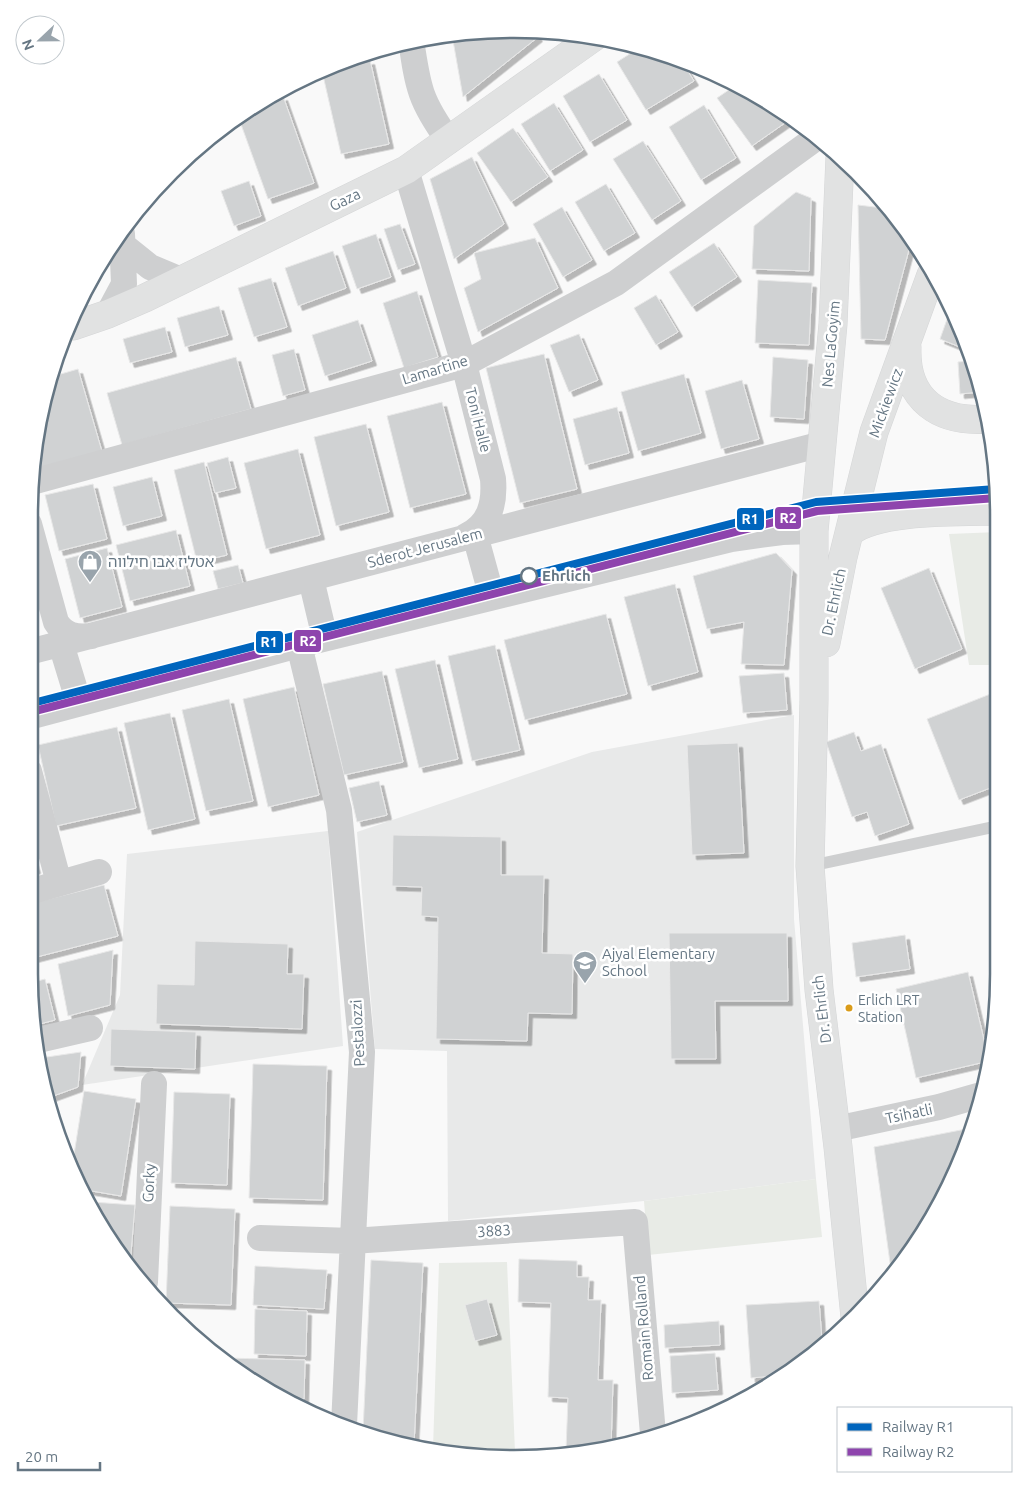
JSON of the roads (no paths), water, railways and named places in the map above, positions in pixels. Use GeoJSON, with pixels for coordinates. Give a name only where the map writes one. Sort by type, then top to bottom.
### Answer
{"type":"FeatureCollection","features":[{"type":"Feature","properties":{"kind":"street","name":"Gaza"},"geometry":{"type":"LineString","coordinates":[[77,325],[108,314],[181,280],[406,170],[585,43]]}},
{"type":"Feature","properties":{"kind":"street"},"geometry":{"type":"LineString","coordinates":[[412,49],[417,84],[424,104],[449,141]]}},
{"type":"Feature","properties":{"kind":"street","name":"Lamartine"},"geometry":{"type":"LineString","coordinates":[[39,480],[464,364],[616,283],[810,142]]}},
{"type":"Feature","properties":{"kind":"street","name":"Nes LaGoyim"},"geometry":{"type":"LineString","coordinates":[[814,531],[833,324],[840,167]]}},
{"type":"Feature","properties":{"kind":"street","name":"Toni Halle"},"geometry":{"type":"LineString","coordinates":[[406,170],[464,364],[493,479],[494,494],[492,508],[486,521],[466,538]]}},
{"type":"Feature","properties":{"kind":"street"},"geometry":{"type":"LineString","coordinates":[[124,241],[150,266],[181,280]]}},
{"type":"Feature","properties":{"kind":"street"},"geometry":{"type":"LineString","coordinates":[[108,314],[124,284],[123,242]]}},
{"type":"Feature","properties":{"kind":"street","name":"Mickiewicz"},"geometry":{"type":"LineString","coordinates":[[849,533],[874,432],[929,281]]}},
{"type":"Feature","properties":{"kind":"street"},"geometry":{"type":"LineString","coordinates":[[907,345],[910,373],[920,396],[928,406],[940,414],[958,418],[979,419]]}},
{"type":"Feature","properties":{"kind":"street","name":"Sderot Jerusalem"},"geometry":{"type":"LineString","coordinates":[[37,650],[822,444]]}},
{"type":"Feature","properties":{"kind":"street"},"geometry":{"type":"LineString","coordinates":[[849,533],[856,526],[884,518],[990,512]]}},
{"type":"Feature","properties":{"kind":"street"},"geometry":{"type":"LineString","coordinates":[[37,715],[325,638],[731,539],[782,532],[814,531]]}},
{"type":"Feature","properties":{"kind":"street","name":"Dr. Ehrlich"},"geometry":{"type":"LineString","coordinates":[[814,531],[814,700],[810,866],[819,990],[836,1129],[854,1306]]}},
{"type":"Feature","properties":{"kind":"street","name":"Dr. Ehrlich"},"geometry":{"type":"LineString","coordinates":[[814,700],[849,533]]}},
{"type":"Feature","properties":{"kind":"street"},"geometry":{"type":"LineString","coordinates":[[466,538],[492,597]]}},
{"type":"Feature","properties":{"kind":"street"},"geometry":{"type":"LineString","coordinates":[[37,553],[56,622],[66,633],[82,637],[92,636]]}},
{"type":"Feature","properties":{"kind":"street"},"geometry":{"type":"LineString","coordinates":[[310,579],[325,638]]}},
{"type":"Feature","properties":{"kind":"street"},"geometry":{"type":"LineString","coordinates":[[62,644],[79,703]]}},
{"type":"Feature","properties":{"kind":"street","name":"Pestalozzi"},"geometry":{"type":"LineString","coordinates":[[299,645],[339,810],[362,1052],[344,1418]]}},
{"type":"Feature","properties":{"kind":"street"},"geometry":{"type":"LineString","coordinates":[[37,801],[59,883]]}},
{"type":"Feature","properties":{"kind":"street"},"geometry":{"type":"LineString","coordinates":[[37,890],[99,872]]}},
{"type":"Feature","properties":{"kind":"street"},"geometry":{"type":"LineString","coordinates":[[42,1039],[90,1028]]}},
{"type":"Feature","properties":{"kind":"street","name":"Gorky"},"geometry":{"type":"LineString","coordinates":[[145,1274],[154,1084]]}},
{"type":"Feature","properties":{"kind":"street","name":"Tsihatli"},"geometry":{"type":"LineString","coordinates":[[836,1129],[939,1108],[973,1098]]}},
{"type":"Feature","properties":{"kind":"street","name":"3883"},"geometry":{"type":"LineString","coordinates":[[260,1238],[352,1241],[635,1222]]}},
{"type":"Feature","properties":{"kind":"street","name":"Romain Rolland"},"geometry":{"type":"LineString","coordinates":[[635,1222],[653,1428]]}},
{"type":"Feature","properties":{"kind":"lane"},"geometry":{"type":"LineString","coordinates":[[810,866],[990,828]]}},
{"type":"Feature","properties":{"kind":"rail line","name":"R1"},"geometry":{"type":"LineString","coordinates":[[37,702],[816,502],[988,490]]}},
{"type":"Feature","properties":{"kind":"rail line","name":"R2"},"geometry":{"type":"LineString","coordinates":[[37,710],[817,511],[989,499]]}},
{"type":"Feature","properties":{"kind":"place","name":"Ehrlich"},"geometry":{"type":"Point","coordinates":[529,576]}},
{"type":"Feature","properties":{"kind":"place","name":"אטליז אבו חילווה"},"geometry":{"type":"Point","coordinates":[90,583]}},
{"type":"Feature","properties":{"kind":"place","name":"Ajyal Elementary School"},"geometry":{"type":"Point","coordinates":[585,984]}},
{"type":"Feature","properties":{"kind":"place","name":"Erlich LRT Station"},"geometry":{"type":"Point","coordinates":[849,1008]}}]}
